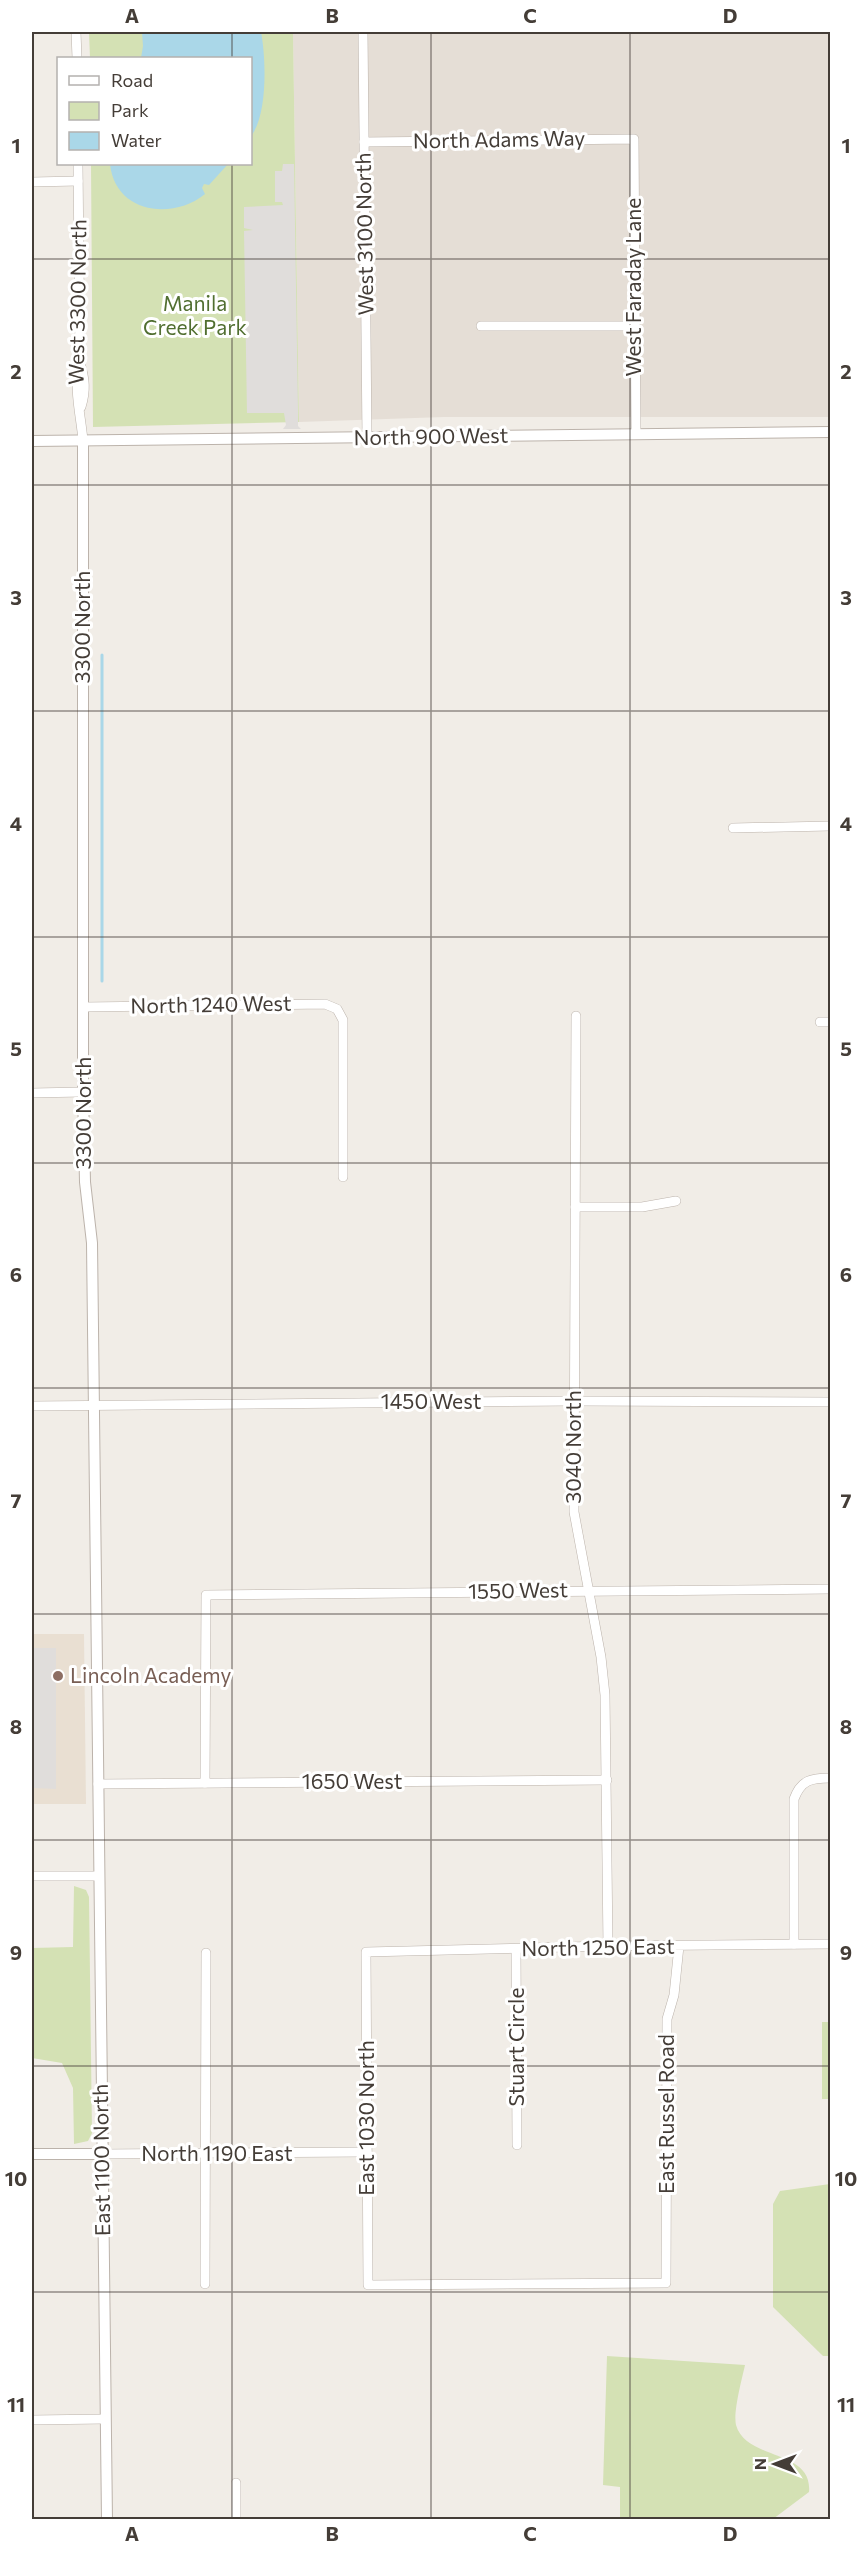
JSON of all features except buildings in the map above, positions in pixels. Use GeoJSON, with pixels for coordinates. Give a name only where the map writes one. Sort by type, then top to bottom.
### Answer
{"type":"FeatureCollection","features":[{"type":"Feature","properties":{"kind":"street"},"geometry":{"type":"LineString","coordinates":[[76,32],[77,57]]}},
{"type":"Feature","properties":{"kind":"street","name":"West 3100 North"},"geometry":{"type":"LineString","coordinates":[[363,32],[367,437]]}},
{"type":"Feature","properties":{"kind":"street","name":"North Adams Way"},"geometry":{"type":"LineString","coordinates":[[364,142],[634,139]]}},
{"type":"Feature","properties":{"kind":"street","name":"West Faraday Lane"},"geometry":{"type":"LineString","coordinates":[[634,139],[633,326],[636,434]]}},
{"type":"Feature","properties":{"kind":"street","name":"West 3300 North"},"geometry":{"type":"LineString","coordinates":[[78,165],[80,363],[76,394],[81,407],[83,441]]}},
{"type":"Feature","properties":{"kind":"street"},"geometry":{"type":"LineString","coordinates":[[32,182],[78,181]]}},
{"type":"Feature","properties":{"kind":"street"},"geometry":{"type":"LineString","coordinates":[[481,326],[633,326]]}},
{"type":"Feature","properties":{"kind":"street","name":"North 900 West"},"geometry":{"type":"LineString","coordinates":[[32,441],[831,432]]}},
{"type":"Feature","properties":{"kind":"street","name":"3300 North"},"geometry":{"type":"LineString","coordinates":[[83,441],[83,1092],[85,1182],[92,1242],[98,1784]]}},
{"type":"Feature","properties":{"kind":"street"},"geometry":{"type":"LineString","coordinates":[[733,828],[831,826]]}},
{"type":"Feature","properties":{"kind":"street","name":"North 1240 West"},"geometry":{"type":"LineString","coordinates":[[84,1007],[326,1004],[337,1009],[343,1020],[343,1177]]}},
{"type":"Feature","properties":{"kind":"street","name":"3040 North"},"geometry":{"type":"LineString","coordinates":[[576,1016],[574,1512],[605,1695],[608,1946]]}},
{"type":"Feature","properties":{"kind":"street"},"geometry":{"type":"LineString","coordinates":[[820,1022],[831,1022]]}},
{"type":"Feature","properties":{"kind":"street"},"geometry":{"type":"LineString","coordinates":[[32,1093],[83,1092]]}},
{"type":"Feature","properties":{"kind":"street"},"geometry":{"type":"LineString","coordinates":[[575,1208],[642,1207],[676,1201]]}},
{"type":"Feature","properties":{"kind":"street","name":"1450 West"},"geometry":{"type":"LineString","coordinates":[[32,1406],[573,1401],[831,1402]]}},
{"type":"Feature","properties":{"kind":"street","name":"1550 West"},"geometry":{"type":"LineString","coordinates":[[205,1783],[206,1595],[831,1589]]}},
{"type":"Feature","properties":{"kind":"street"},"geometry":{"type":"LineString","coordinates":[[794,1944],[794,1799],[799,1786],[812,1778],[831,1778]]}},
{"type":"Feature","properties":{"kind":"street","name":"1650 West"},"geometry":{"type":"LineString","coordinates":[[98,1784],[607,1780]]}},
{"type":"Feature","properties":{"kind":"street","name":"East 1100 North"},"geometry":{"type":"LineString","coordinates":[[98,1784],[107,2520]]}},
{"type":"Feature","properties":{"kind":"street"},"geometry":{"type":"LineString","coordinates":[[32,1876],[98,1876]]}},
{"type":"Feature","properties":{"kind":"street","name":"North 1250 East"},"geometry":{"type":"LineString","coordinates":[[366,1952],[608,1946],[831,1944]]}},
{"type":"Feature","properties":{"kind":"street","name":"East Russel Road"},"geometry":{"type":"LineString","coordinates":[[368,2285],[666,2283],[667,2019],[674,1995],[679,1946]]}},
{"type":"Feature","properties":{"kind":"street","name":"Stuart Circle"},"geometry":{"type":"LineString","coordinates":[[516,1949],[517,2145]]}},
{"type":"Feature","properties":{"kind":"street","name":"East 1030 North"},"geometry":{"type":"LineString","coordinates":[[366,1952],[368,2285]]}},
{"type":"Feature","properties":{"kind":"street"},"geometry":{"type":"LineString","coordinates":[[205,2284],[206,1953]]}},
{"type":"Feature","properties":{"kind":"street","name":"North 1190 East"},"geometry":{"type":"LineString","coordinates":[[32,2154],[367,2152]]}},
{"type":"Feature","properties":{"kind":"street"},"geometry":{"type":"LineString","coordinates":[[32,2420],[105,2419]]}},
{"type":"Feature","properties":{"kind":"street"},"geometry":{"type":"LineString","coordinates":[[236,2483],[236,2520]]}},
{"type":"Feature","properties":{"kind":"shaded area"},"geometry":{"type":"Polygon","coordinates":[[[293,32],[830,32],[830,417],[444,417],[299,422],[293,32]]]}},
{"type":"Feature","properties":{"kind":"shaded area"},"geometry":{"type":"Polygon","coordinates":[[[283,164],[294,164],[298,426],[301,429],[283,429],[286,425],[284,413],[247,413],[244,231],[253,230],[244,228],[244,207],[283,205],[282,202],[275,202],[275,171],[282,171],[283,164]]]}},
{"type":"Feature","properties":{"kind":"shaded area","name":"Lincoln Academy"},"geometry":{"type":"Polygon","coordinates":[[[32,1634],[84,1634],[86,1804],[32,1804],[32,1634]]]}},
{"type":"Feature","properties":{"kind":"shaded area"},"geometry":{"type":"Polygon","coordinates":[[[32,1648],[56,1648],[56,1789],[34,1788],[32,1648]]]}},
{"type":"Feature","properties":{"kind":"green space","name":"Manila Creek Park"},"geometry":{"type":"Polygon","coordinates":[[[89,32],[293,32],[299,422],[93,427],[91,165],[252,165],[252,57],[90,57],[89,32]]]}},
{"type":"Feature","properties":{"kind":"green space"},"geometry":{"type":"Polygon","coordinates":[[[74,1886],[86,1890],[89,1897],[92,2133],[88,2141],[74,2144],[73,2088],[62,2063],[32,2058],[32,1948],[73,1947],[74,1886]]]}},
{"type":"Feature","properties":{"kind":"green space"},"geometry":{"type":"Polygon","coordinates":[[[822,2022],[830,2022],[830,2099],[822,2099],[822,2022]]]}},
{"type":"Feature","properties":{"kind":"green space"},"geometry":{"type":"Polygon","coordinates":[[[830,2184],[830,2356],[823,2356],[773,2307],[773,2204],[780,2191],[830,2184]]]}},
{"type":"Feature","properties":{"kind":"green space"},"geometry":{"type":"Polygon","coordinates":[[[607,2356],[745,2365],[737,2404],[736,2425],[742,2436],[752,2445],[801,2468],[807,2478],[809,2492],[773,2519],[620,2519],[620,2487],[603,2485],[607,2356]]]}},
{"type":"Feature","properties":{"kind":"water"},"geometry":{"type":"Polygon","coordinates":[[[142,32],[261,32],[265,70],[263,100],[257,127],[252,134],[252,57],[141,57],[142,32]]]}},
{"type":"Feature","properties":{"kind":"water"},"geometry":{"type":"Polygon","coordinates":[[[110,165],[227,165],[209,185],[204,184],[202,188],[205,194],[177,208],[147,208],[122,193],[114,180],[110,165]]]}},
{"type":"Feature","properties":{"kind":"waterway"},"geometry":{"type":"LineString","coordinates":[[102,655],[102,981]]}},
{"type":"Feature","properties":{"kind":"place","name":"Lincoln Academy"},"geometry":{"type":"Point","coordinates":[58,1676]}}]}
